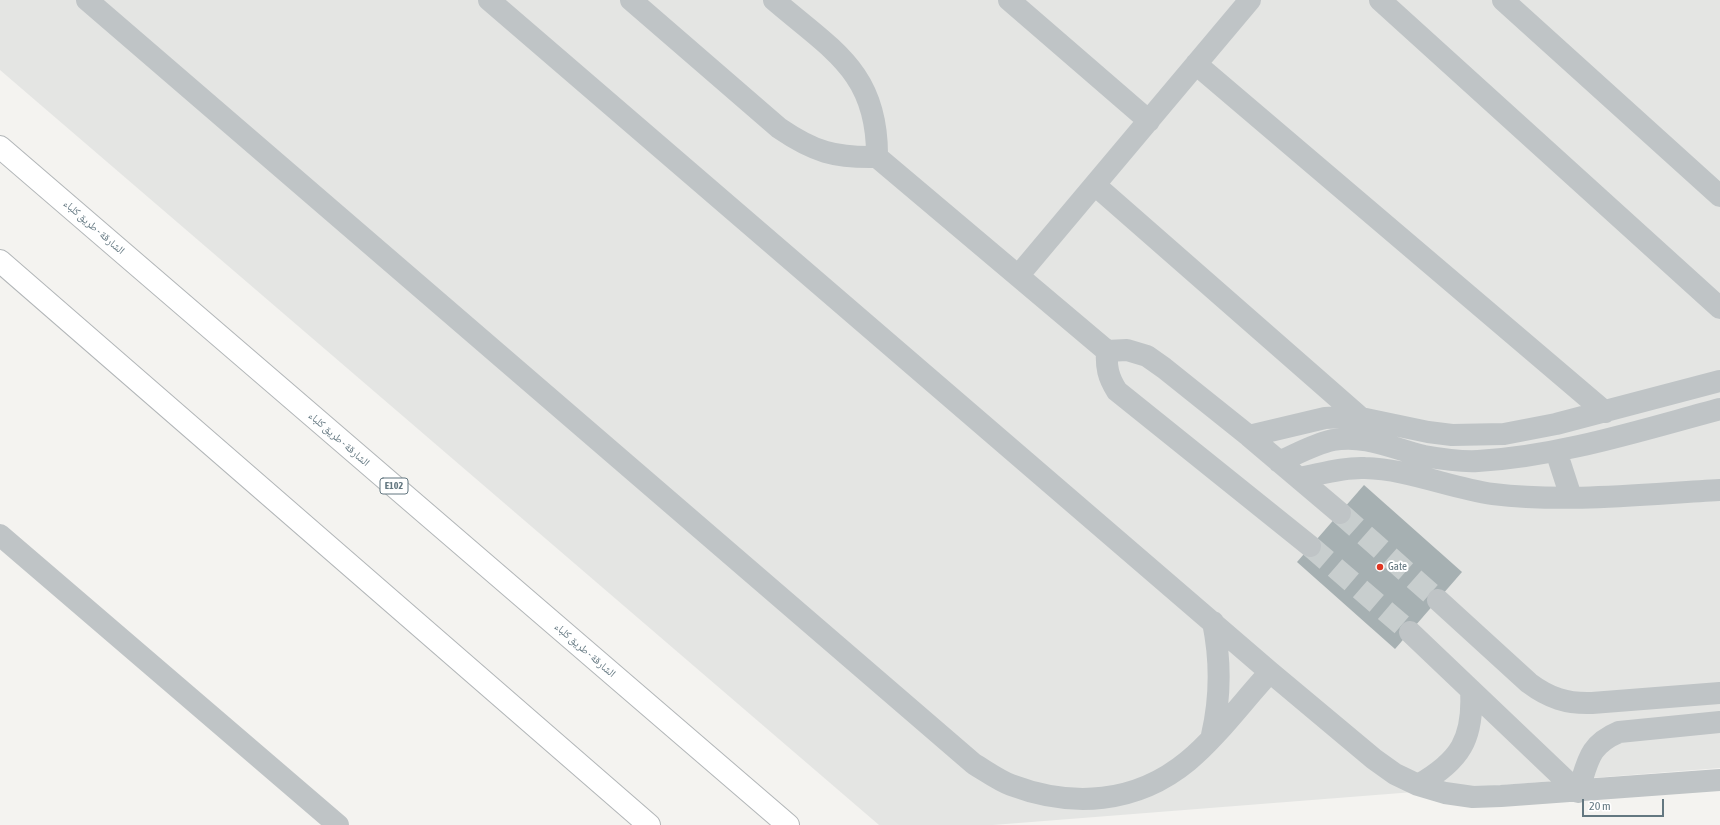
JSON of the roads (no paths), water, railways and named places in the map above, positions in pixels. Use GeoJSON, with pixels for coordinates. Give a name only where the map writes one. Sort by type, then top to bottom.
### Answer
{"type":"FeatureCollection","features":[{"type":"Feature","properties":{"kind":"highway","name":"الشارقة - طريق كلباء"},"geometry":{"type":"LineString","coordinates":[[0,147],[788,825]]}},
{"type":"Feature","properties":{"kind":"highway"},"geometry":{"type":"LineString","coordinates":[[0,261],[649,825]]}},
{"type":"Feature","properties":{"kind":"street"},"geometry":{"type":"LineString","coordinates":[[87,0],[974,764],[1010,784],[1049,797],[1090,800],[1126,794],[1160,780],[1188,761],[1270,672]]}},
{"type":"Feature","properties":{"kind":"street"},"geometry":{"type":"LineString","coordinates":[[489,0],[1270,672],[1395,774],[1418,785],[1445,793],[1473,797],[1578,792],[1720,780]]}},
{"type":"Feature","properties":{"kind":"street"},"geometry":{"type":"LineString","coordinates":[[631,0],[779,128],[801,143],[826,153],[852,158],[877,157],[1107,351],[1127,350],[1147,356],[1249,436],[1340,513]]}},
{"type":"Feature","properties":{"kind":"street"},"geometry":{"type":"LineString","coordinates":[[774,0],[854,71],[866,90],[874,112],[877,134],[877,157]]}},
{"type":"Feature","properties":{"kind":"street"},"geometry":{"type":"LineString","coordinates":[[1009,0],[1149,121]]}},
{"type":"Feature","properties":{"kind":"street"},"geometry":{"type":"LineString","coordinates":[[1018,276],[1249,0]]}},
{"type":"Feature","properties":{"kind":"street"},"geometry":{"type":"LineString","coordinates":[[1380,0],[1720,308]]}},
{"type":"Feature","properties":{"kind":"street"},"geometry":{"type":"LineString","coordinates":[[1503,0],[1720,196]]}},
{"type":"Feature","properties":{"kind":"street"},"geometry":{"type":"LineString","coordinates":[[1196,64],[1605,412]]}},
{"type":"Feature","properties":{"kind":"street"},"geometry":{"type":"LineString","coordinates":[[1095,185],[1361,418]]}},
{"type":"Feature","properties":{"kind":"street"},"geometry":{"type":"LineString","coordinates":[[1107,351],[1106,365],[1109,379],[1117,391],[1310,546]]}},
{"type":"Feature","properties":{"kind":"street"},"geometry":{"type":"LineString","coordinates":[[1249,436],[1325,418],[1361,418],[1428,432],[1477,436],[1530,430],[1605,412],[1720,380]]}},
{"type":"Feature","properties":{"kind":"street"},"geometry":{"type":"LineString","coordinates":[[1280,462],[1313,447],[1333,440],[1354,439],[1375,442],[1424,456],[1450,460],[1483,461],[1556,452],[1720,409]]}},
{"type":"Feature","properties":{"kind":"street"},"geometry":{"type":"LineString","coordinates":[[1556,452],[1571,497]]}},
{"type":"Feature","properties":{"kind":"street"},"geometry":{"type":"LineString","coordinates":[[1299,478],[1341,469],[1365,468],[1388,471],[1453,487],[1493,494],[1571,497],[1720,490]]}},
{"type":"Feature","properties":{"kind":"street"},"geometry":{"type":"LineString","coordinates":[[0,535],[338,825]]}},
{"type":"Feature","properties":{"kind":"street"},"geometry":{"type":"LineString","coordinates":[[1438,600],[1529,683],[1543,693],[1558,700],[1575,703],[1592,703],[1720,693]]}},
{"type":"Feature","properties":{"kind":"street"},"geometry":{"type":"LineString","coordinates":[[1211,737],[1217,714],[1220,676],[1218,645],[1213,622]]}},
{"type":"Feature","properties":{"kind":"street"},"geometry":{"type":"LineString","coordinates":[[1410,632],[1578,792]]}},
{"type":"Feature","properties":{"kind":"street"},"geometry":{"type":"LineString","coordinates":[[1418,785],[1438,773],[1456,757],[1467,737],[1473,714],[1471,690]]}},
{"type":"Feature","properties":{"kind":"street"},"geometry":{"type":"LineString","coordinates":[[1578,792],[1595,747],[1606,737],[1619,732],[1720,722]]}},
{"type":"Feature","properties":{"kind":"tunnel"},"geometry":{"type":"LineString","coordinates":[[1340,513],[1438,600]]}},
{"type":"Feature","properties":{"kind":"tunnel"},"geometry":{"type":"LineString","coordinates":[[1310,546],[1410,632]]}},
{"type":"Feature","properties":{"kind":"place","name":"Gate"},"geometry":{"type":"Point","coordinates":[1380,567]}}]}
